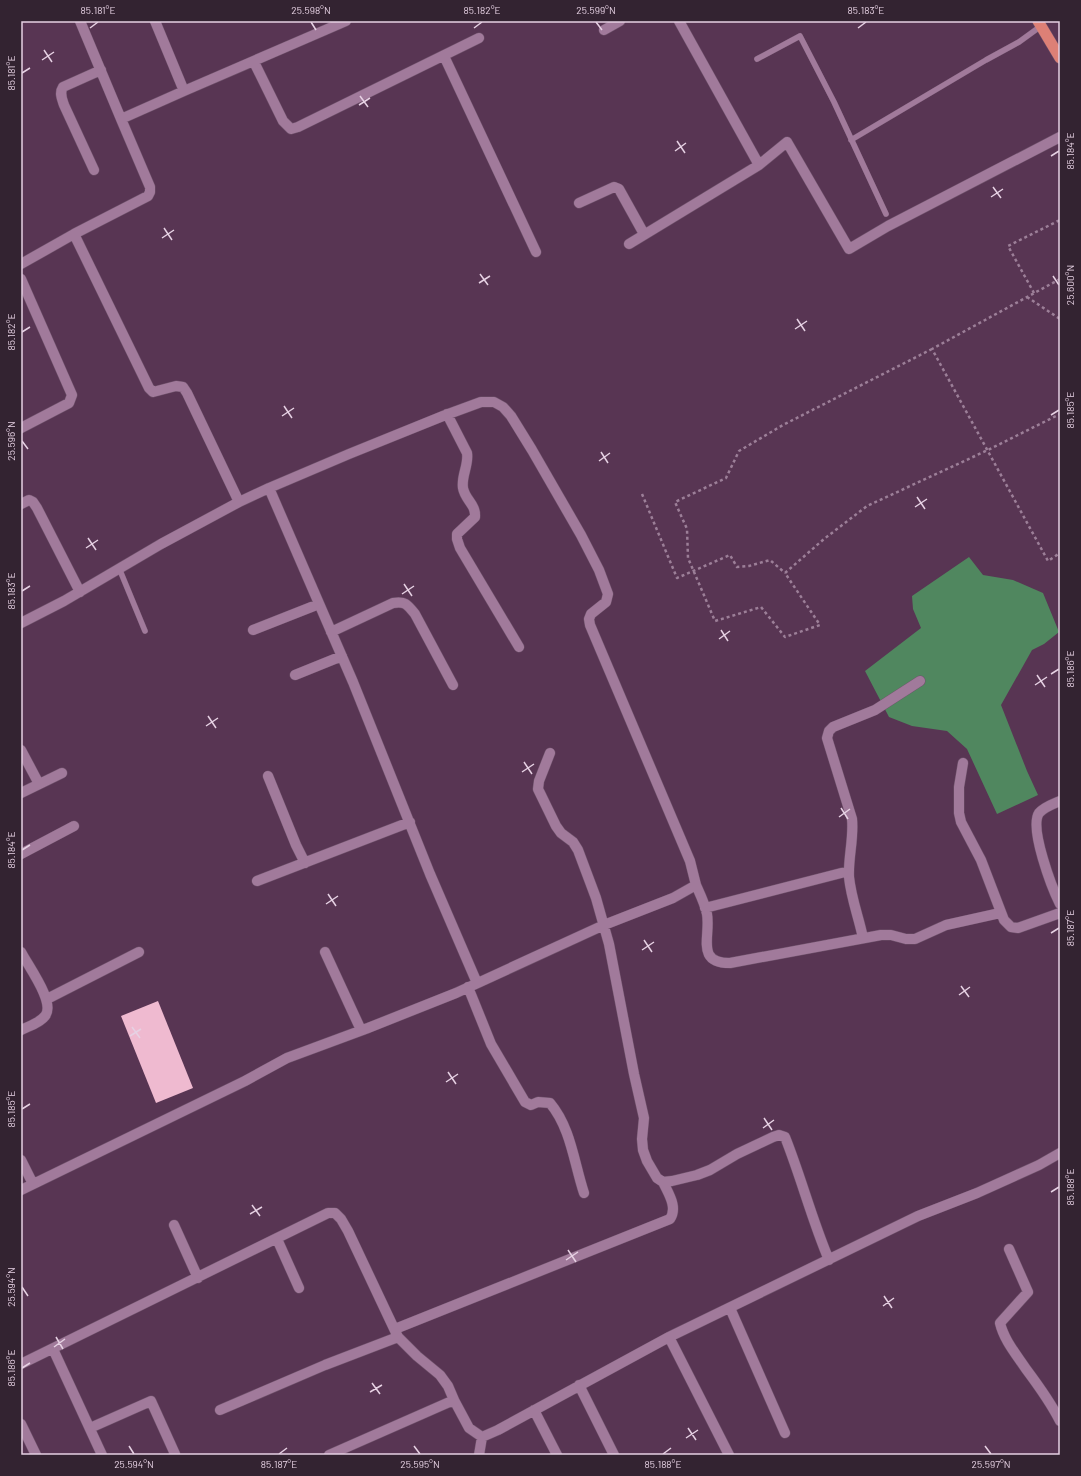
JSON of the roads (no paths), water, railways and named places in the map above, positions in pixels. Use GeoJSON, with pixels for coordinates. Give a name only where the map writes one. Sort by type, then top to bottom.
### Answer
{"type":"FeatureCollection","features":[{"type":"Feature","properties":{"kind":"highway"},"geometry":{"type":"LineString","coordinates":[[1039,24],[1060,58]]}},
{"type":"Feature","properties":{"kind":"street"},"geometry":{"type":"LineString","coordinates":[[21,264],[74,234],[148,196],[150,192],[150,187],[80,21]]}},
{"type":"Feature","properties":{"kind":"street"},"geometry":{"type":"LineString","coordinates":[[155,21],[184,91]]}},
{"type":"Feature","properties":{"kind":"street"},"geometry":{"type":"LineString","coordinates":[[121,119],[346,21]]}},
{"type":"Feature","properties":{"kind":"street"},"geometry":{"type":"LineString","coordinates":[[604,30],[620,21]]}},
{"type":"Feature","properties":{"kind":"street"},"geometry":{"type":"LineString","coordinates":[[678,21],[759,165]]}},
{"type":"Feature","properties":{"kind":"street"},"geometry":{"type":"LineString","coordinates":[[254,62],[283,121],[291,129],[298,127],[479,38]]}},
{"type":"Feature","properties":{"kind":"street"},"geometry":{"type":"LineString","coordinates":[[444,56],[536,252]]}},
{"type":"Feature","properties":{"kind":"street"},"geometry":{"type":"LineString","coordinates":[[94,170],[64,105],[61,90],[101,70]]}},
{"type":"Feature","properties":{"kind":"street"},"geometry":{"type":"LineString","coordinates":[[629,244],[759,165],[787,142],[849,249],[888,226],[1060,137]]}},
{"type":"Feature","properties":{"kind":"street"},"geometry":{"type":"LineString","coordinates":[[579,203],[614,187],[618,189],[644,234]]}},
{"type":"Feature","properties":{"kind":"street"},"geometry":{"type":"LineString","coordinates":[[74,234],[149,388],[153,392],[176,386],[183,388],[187,393],[239,502]]}},
{"type":"Feature","properties":{"kind":"street"},"geometry":{"type":"LineString","coordinates":[[21,279],[72,396],[69,403],[21,428]]}},
{"type":"Feature","properties":{"kind":"street"},"geometry":{"type":"LineString","coordinates":[[21,622],[80,592],[119,568],[239,502],[269,488],[447,414],[481,402],[494,402],[503,407],[511,416],[532,450],[581,535],[608,594],[606,602],[591,614],[589,619],[590,625],[690,861],[696,885],[705,908],[708,924],[706,948],[711,957],[719,963],[730,963],[863,938],[891,935],[906,939],[915,939],[946,926],[1000,913]]}},
{"type":"Feature","properties":{"kind":"street"},"geometry":{"type":"LineString","coordinates":[[447,414],[467,453],[468,460],[463,480],[463,488],[466,497],[475,510],[475,517],[469,524],[461,529],[457,534],[457,539],[460,548],[518,647]]}},
{"type":"Feature","properties":{"kind":"street"},"geometry":{"type":"LineString","coordinates":[[269,488],[342,656],[410,822],[472,985],[492,1044],[525,1102],[531,1104],[538,1102],[550,1103],[560,1117],[566,1131],[584,1193]]}},
{"type":"Feature","properties":{"kind":"street"},"geometry":{"type":"LineString","coordinates":[[21,504],[29,500],[33,502],[80,592]]}},
{"type":"Feature","properties":{"kind":"street"},"geometry":{"type":"LineString","coordinates":[[331,632],[393,603],[401,602],[408,605],[415,614],[453,685]]}},
{"type":"Feature","properties":{"kind":"street"},"geometry":{"type":"LineString","coordinates":[[253,630],[319,604]]}},
{"type":"Feature","properties":{"kind":"street"},"geometry":{"type":"LineString","coordinates":[[295,675],[342,656]]}},
{"type":"Feature","properties":{"kind":"street"},"geometry":{"type":"LineString","coordinates":[[863,938],[851,889],[849,871],[853,831],[852,819],[827,738],[829,731],[833,727],[875,710],[920,681]]}},
{"type":"Feature","properties":{"kind":"street"},"geometry":{"type":"LineString","coordinates":[[21,750],[39,784]]}},
{"type":"Feature","properties":{"kind":"street"},"geometry":{"type":"LineString","coordinates":[[220,1410],[397,1333],[670,1219],[673,1214],[673,1207],[663,1182],[657,1178],[647,1161],[643,1150],[642,1139],[644,1118],[634,1074],[612,957],[596,898],[578,850],[573,842],[561,833],[556,826],[538,789],[539,781],[550,753]]}},
{"type":"Feature","properties":{"kind":"street"},"geometry":{"type":"LineString","coordinates":[[963,763],[959,787],[959,813],[961,822],[981,860],[1000,913],[1004,920],[1011,927],[1018,928],[1060,914]]}},
{"type":"Feature","properties":{"kind":"street"},"geometry":{"type":"LineString","coordinates":[[21,793],[62,773]]}},
{"type":"Feature","properties":{"kind":"street"},"geometry":{"type":"LineString","coordinates":[[268,776],[296,845],[305,863]]}},
{"type":"Feature","properties":{"kind":"street"},"geometry":{"type":"LineString","coordinates":[[1060,801],[1039,813],[1036,820],[1036,830],[1054,892],[1060,904]]}},
{"type":"Feature","properties":{"kind":"street"},"geometry":{"type":"LineString","coordinates":[[257,881],[410,822]]}},
{"type":"Feature","properties":{"kind":"street"},"geometry":{"type":"LineString","coordinates":[[21,854],[74,826]]}},
{"type":"Feature","properties":{"kind":"street"},"geometry":{"type":"LineString","coordinates":[[705,908],[849,871]]}},
{"type":"Feature","properties":{"kind":"street"},"geometry":{"type":"LineString","coordinates":[[21,1190],[245,1081],[287,1058],[472,985],[604,925],[673,898],[696,885]]}},
{"type":"Feature","properties":{"kind":"street"},"geometry":{"type":"LineString","coordinates":[[21,952],[47,999],[49,1009],[45,1016],[38,1022],[21,1030]]}},
{"type":"Feature","properties":{"kind":"street"},"geometry":{"type":"LineString","coordinates":[[47,999],[139,952]]}},
{"type":"Feature","properties":{"kind":"street"},"geometry":{"type":"LineString","coordinates":[[325,952],[361,1030]]}},
{"type":"Feature","properties":{"kind":"street"},"geometry":{"type":"LineString","coordinates":[[663,1182],[697,1175],[710,1170],[737,1154],[773,1137],[779,1135],[785,1137],[796,1164],[816,1227],[829,1260]]}},
{"type":"Feature","properties":{"kind":"street"},"geometry":{"type":"LineString","coordinates":[[482,1437],[669,1337],[918,1216],[977,1193],[1039,1165],[1060,1153]]}},
{"type":"Feature","properties":{"kind":"street"},"geometry":{"type":"LineString","coordinates":[[21,1160],[33,1184]]}},
{"type":"Feature","properties":{"kind":"street"},"geometry":{"type":"LineString","coordinates":[[22,1360],[53,1349],[328,1213],[335,1213],[341,1219],[348,1231],[397,1333],[417,1356],[440,1375],[448,1386],[469,1428],[482,1437]]}},
{"type":"Feature","properties":{"kind":"street"},"geometry":{"type":"LineString","coordinates":[[174,1225],[198,1278]]}},
{"type":"Feature","properties":{"kind":"street"},"geometry":{"type":"LineString","coordinates":[[277,1239],[299,1288]]}},
{"type":"Feature","properties":{"kind":"street"},"geometry":{"type":"LineString","coordinates":[[1009,1249],[1028,1292],[1000,1323],[1002,1331],[1014,1352],[1054,1409],[1060,1421]]}},
{"type":"Feature","properties":{"kind":"street"},"geometry":{"type":"LineString","coordinates":[[730,1308],[785,1433]]}},
{"type":"Feature","properties":{"kind":"street"},"geometry":{"type":"LineString","coordinates":[[669,1337],[729,1455]]}},
{"type":"Feature","properties":{"kind":"street"},"geometry":{"type":"LineString","coordinates":[[53,1349],[102,1455]]}},
{"type":"Feature","properties":{"kind":"street"},"geometry":{"type":"LineString","coordinates":[[579,1386],[614,1455]]}},
{"type":"Feature","properties":{"kind":"street"},"geometry":{"type":"LineString","coordinates":[[90,1428],[151,1400],[175,1454]]}},
{"type":"Feature","properties":{"kind":"street"},"geometry":{"type":"LineString","coordinates":[[329,1455],[454,1400]]}},
{"type":"Feature","properties":{"kind":"street"},"geometry":{"type":"LineString","coordinates":[[534,1410],[557,1455]]}},
{"type":"Feature","properties":{"kind":"street"},"geometry":{"type":"LineString","coordinates":[[21,1424],[36,1455]]}},
{"type":"Feature","properties":{"kind":"street"},"geometry":{"type":"LineString","coordinates":[[479,1455],[482,1437]]}},
{"type":"Feature","properties":{"kind":"lane"},"geometry":{"type":"LineString","coordinates":[[851,140],[1019,42],[1039,24]]}},
{"type":"Feature","properties":{"kind":"lane"},"geometry":{"type":"LineString","coordinates":[[756,59],[800,36],[834,102],[886,214]]}},
{"type":"Feature","properties":{"kind":"lane"},"geometry":{"type":"LineString","coordinates":[[119,568],[145,631]]}}]}
